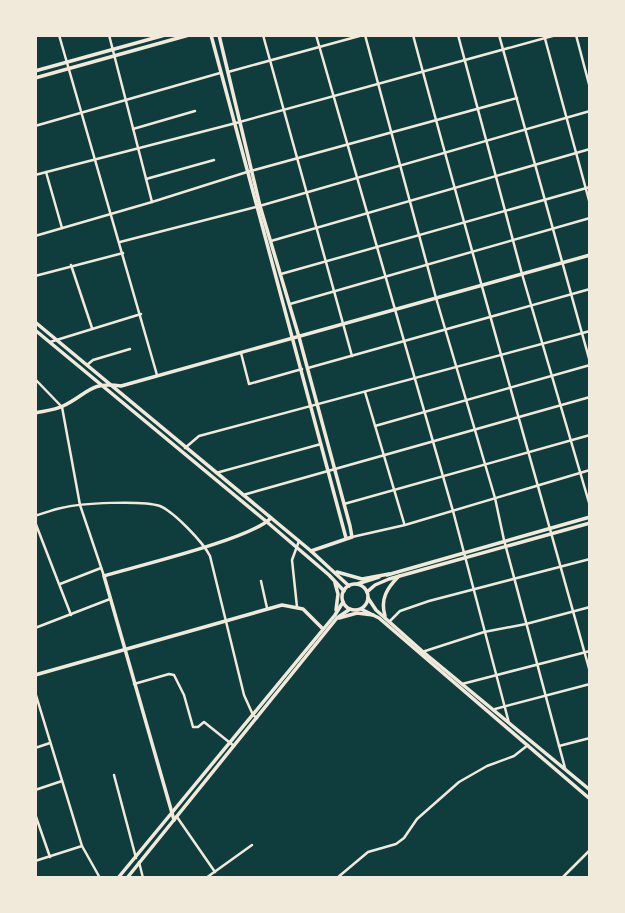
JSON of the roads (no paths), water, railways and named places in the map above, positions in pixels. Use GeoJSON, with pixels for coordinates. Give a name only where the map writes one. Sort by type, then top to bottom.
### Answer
{"type":"FeatureCollection","features":[{"type":"Feature","properties":{"kind":"main road"},"geometry":{"type":"LineString","coordinates":[[35,71],[165,35]]}},
{"type":"Feature","properties":{"kind":"main road"},"geometry":{"type":"LineString","coordinates":[[35,78],[189,35]]}},
{"type":"Feature","properties":{"kind":"main road"},"geometry":{"type":"LineString","coordinates":[[211,35],[239,123]]}},
{"type":"Feature","properties":{"kind":"main road"},"geometry":{"type":"LineString","coordinates":[[219,35],[258,206],[328,471],[349,537]]}},
{"type":"Feature","properties":{"kind":"main road"},"geometry":{"type":"LineString","coordinates":[[258,206],[308,368],[344,504],[349,537]]}},
{"type":"Feature","properties":{"kind":"main road"},"geometry":{"type":"LineString","coordinates":[[35,413],[62,407],[89,388],[103,384],[121,386],[590,255]]}},
{"type":"Feature","properties":{"kind":"main road"},"geometry":{"type":"LineString","coordinates":[[35,322],[243,495],[344,591]]}},
{"type":"Feature","properties":{"kind":"main road"},"geometry":{"type":"LineString","coordinates":[[35,330],[182,452],[299,541],[349,586]]}},
{"type":"Feature","properties":{"kind":"main road"},"geometry":{"type":"LineString","coordinates":[[123,877],[336,616],[343,602],[344,591],[349,586],[590,517]]}},
{"type":"Feature","properties":{"kind":"main road"},"geometry":{"type":"LineString","coordinates":[[176,819],[172,815],[104,576],[205,547],[269,520]]}},
{"type":"Feature","properties":{"kind":"main road"},"geometry":{"type":"LineString","coordinates":[[367,592],[384,580],[590,523]]}},
{"type":"Feature","properties":{"kind":"main road"},"geometry":{"type":"LineString","coordinates":[[311,551],[349,537]]}},
{"type":"Feature","properties":{"kind":"main road"},"geometry":{"type":"LineString","coordinates":[[334,571],[362,579],[389,574]]}},
{"type":"Feature","properties":{"kind":"main road"},"geometry":{"type":"LineString","coordinates":[[387,620],[383,602],[385,593],[399,576]]}},
{"type":"Feature","properties":{"kind":"main road"},"geometry":{"type":"LineString","coordinates":[[332,578],[338,594],[336,616]]}},
{"type":"Feature","properties":{"kind":"main road"},"geometry":{"type":"LineString","coordinates":[[357,584],[367,592],[373,606],[421,652],[493,710],[590,799]]}},
{"type":"Feature","properties":{"kind":"main road"},"geometry":{"type":"LineString","coordinates":[[361,609],[368,598]]}},
{"type":"Feature","properties":{"kind":"main road"},"geometry":{"type":"LineString","coordinates":[[343,602],[350,609]]}},
{"type":"Feature","properties":{"kind":"main road"},"geometry":{"type":"LineString","coordinates":[[35,675],[282,605],[298,607],[313,617],[323,629]]}},
{"type":"Feature","properties":{"kind":"main road"},"geometry":{"type":"LineString","coordinates":[[320,636],[336,616],[350,609],[361,609],[376,615],[590,790]]}},
{"type":"Feature","properties":{"kind":"main road"},"geometry":{"type":"LineString","coordinates":[[336,616],[358,613],[376,615]]}},
{"type":"Feature","properties":{"kind":"main road"},"geometry":{"type":"LineString","coordinates":[[123,877],[176,819],[232,744]]}},
{"type":"Feature","properties":{"kind":"street"},"geometry":{"type":"LineString","coordinates":[[59,35],[157,375]]}},
{"type":"Feature","properties":{"kind":"street"},"geometry":{"type":"LineString","coordinates":[[109,35],[152,202]]}},
{"type":"Feature","properties":{"kind":"street"},"geometry":{"type":"LineString","coordinates":[[263,35],[352,356]]}},
{"type":"Feature","properties":{"kind":"street"},"geometry":{"type":"LineString","coordinates":[[316,35],[402,342],[453,510],[509,724]]}},
{"type":"Feature","properties":{"kind":"street"},"geometry":{"type":"LineString","coordinates":[[228,72],[364,35],[445,330],[495,498],[565,769]]}},
{"type":"Feature","properties":{"kind":"street"},"geometry":{"type":"LineString","coordinates":[[413,35],[480,286],[539,485],[590,672]]}},
{"type":"Feature","properties":{"kind":"street"},"geometry":{"type":"LineString","coordinates":[[458,35],[522,274],[590,506]]}},
{"type":"Feature","properties":{"kind":"street"},"geometry":{"type":"LineString","coordinates":[[375,426],[590,364],[499,35]]}},
{"type":"Feature","properties":{"kind":"street"},"geometry":{"type":"LineString","coordinates":[[35,174],[239,123],[503,50],[544,36],[556,35]]}},
{"type":"Feature","properties":{"kind":"street"},"geometry":{"type":"LineString","coordinates":[[576,35],[590,88]]}},
{"type":"Feature","properties":{"kind":"street"},"geometry":{"type":"LineString","coordinates":[[544,36],[588,188],[590,204]]}},
{"type":"Feature","properties":{"kind":"street"},"geometry":{"type":"LineString","coordinates":[[585,67],[590,65]]}},
{"type":"Feature","properties":{"kind":"street"},"geometry":{"type":"LineString","coordinates":[[35,126],[221,72]]}},
{"type":"Feature","properties":{"kind":"street"},"geometry":{"type":"LineString","coordinates":[[35,236],[249,171],[517,98]]}},
{"type":"Feature","properties":{"kind":"street"},"geometry":{"type":"LineString","coordinates":[[133,129],[195,111]]}},
{"type":"Feature","properties":{"kind":"street"},"geometry":{"type":"LineString","coordinates":[[120,242],[258,206],[590,111]]}},
{"type":"Feature","properties":{"kind":"street"},"geometry":{"type":"LineString","coordinates":[[271,241],[590,149]]}},
{"type":"Feature","properties":{"kind":"street"},"geometry":{"type":"LineString","coordinates":[[146,179],[214,160]]}},
{"type":"Feature","properties":{"kind":"street"},"geometry":{"type":"LineString","coordinates":[[46,172],[62,228]]}},
{"type":"Feature","properties":{"kind":"street"},"geometry":{"type":"LineString","coordinates":[[281,274],[588,188]]}},
{"type":"Feature","properties":{"kind":"street"},"geometry":{"type":"LineString","coordinates":[[290,304],[590,218]]}},
{"type":"Feature","properties":{"kind":"street"},"geometry":{"type":"LineString","coordinates":[[35,276],[123,253]]}},
{"type":"Feature","properties":{"kind":"street"},"geometry":{"type":"LineString","coordinates":[[71,265],[92,328]]}},
{"type":"Feature","properties":{"kind":"street"},"geometry":{"type":"LineString","coordinates":[[308,368],[590,289]]}},
{"type":"Feature","properties":{"kind":"street"},"geometry":{"type":"LineString","coordinates":[[50,342],[141,314]]}},
{"type":"Feature","properties":{"kind":"street"},"geometry":{"type":"LineString","coordinates":[[182,452],[199,436],[590,331]]}},
{"type":"Feature","properties":{"kind":"street"},"geometry":{"type":"LineString","coordinates":[[87,365],[93,360],[130,349]]}},
{"type":"Feature","properties":{"kind":"street"},"geometry":{"type":"LineString","coordinates":[[241,353],[249,384],[302,369]]}},
{"type":"Feature","properties":{"kind":"street"},"geometry":{"type":"LineString","coordinates":[[35,379],[62,407],[80,505],[104,576]]}},
{"type":"Feature","properties":{"kind":"street"},"geometry":{"type":"LineString","coordinates":[[365,392],[405,525]]}},
{"type":"Feature","properties":{"kind":"street"},"geometry":{"type":"LineString","coordinates":[[243,495],[590,397]]}},
{"type":"Feature","properties":{"kind":"street"},"geometry":{"type":"LineString","coordinates":[[344,504],[590,435]]}},
{"type":"Feature","properties":{"kind":"street"},"geometry":{"type":"LineString","coordinates":[[216,473],[321,444]]}},
{"type":"Feature","properties":{"kind":"street"},"geometry":{"type":"LineString","coordinates":[[349,537],[405,525],[590,470]]}},
{"type":"Feature","properties":{"kind":"street"},"geometry":{"type":"LineString","coordinates":[[35,516],[80,505],[152,504],[164,508],[205,547],[212,562],[244,695],[255,716]]}},
{"type":"Feature","properties":{"kind":"street"},"geometry":{"type":"LineString","coordinates":[[35,522],[71,615]]}},
{"type":"Feature","properties":{"kind":"street"},"geometry":{"type":"LineString","coordinates":[[298,607],[292,572],[295,546],[299,541]]}},
{"type":"Feature","properties":{"kind":"street"},"geometry":{"type":"LineString","coordinates":[[387,620],[400,611],[590,559]]}},
{"type":"Feature","properties":{"kind":"street"},"geometry":{"type":"LineString","coordinates":[[60,584],[101,568]]}},
{"type":"Feature","properties":{"kind":"street"},"geometry":{"type":"LineString","coordinates":[[261,581],[268,610]]}},
{"type":"Feature","properties":{"kind":"street"},"geometry":{"type":"LineString","coordinates":[[35,628],[110,600]]}},
{"type":"Feature","properties":{"kind":"street"},"geometry":{"type":"LineString","coordinates":[[421,652],[484,632],[590,607]]}},
{"type":"Feature","properties":{"kind":"street"},"geometry":{"type":"LineString","coordinates":[[461,684],[590,651]]}},
{"type":"Feature","properties":{"kind":"street"},"geometry":{"type":"LineString","coordinates":[[134,684],[174,675],[184,695],[192,727],[198,727],[204,722],[232,744]]}},
{"type":"Feature","properties":{"kind":"street"},"geometry":{"type":"LineString","coordinates":[[493,710],[590,684]]}},
{"type":"Feature","properties":{"kind":"street"},"geometry":{"type":"LineString","coordinates":[[35,692],[37,710],[82,846],[100,878]]}},
{"type":"Feature","properties":{"kind":"street"},"geometry":{"type":"LineString","coordinates":[[559,746],[590,738]]}},
{"type":"Feature","properties":{"kind":"street"},"geometry":{"type":"LineString","coordinates":[[35,748],[50,743]]}},
{"type":"Feature","properties":{"kind":"street"},"geometry":{"type":"LineString","coordinates":[[337,878],[368,852],[396,844],[404,838],[417,819],[459,782],[487,766],[514,756],[530,743]]}},
{"type":"Feature","properties":{"kind":"street"},"geometry":{"type":"LineString","coordinates":[[114,775],[136,858]]}},
{"type":"Feature","properties":{"kind":"street"},"geometry":{"type":"LineString","coordinates":[[35,790],[62,781]]}},
{"type":"Feature","properties":{"kind":"street"},"geometry":{"type":"LineString","coordinates":[[35,814],[50,857]]}},
{"type":"Feature","properties":{"kind":"street"},"geometry":{"type":"LineString","coordinates":[[176,819],[215,872]]}},
{"type":"Feature","properties":{"kind":"street"},"geometry":{"type":"LineString","coordinates":[[206,878],[252,845]]}},
{"type":"Feature","properties":{"kind":"street"},"geometry":{"type":"LineString","coordinates":[[35,862],[82,846]]}},
{"type":"Feature","properties":{"kind":"street"},"geometry":{"type":"LineString","coordinates":[[562,878],[590,850]]}},
{"type":"Feature","properties":{"kind":"street"},"geometry":{"type":"LineString","coordinates":[[139,862],[143,878]]}}]}
